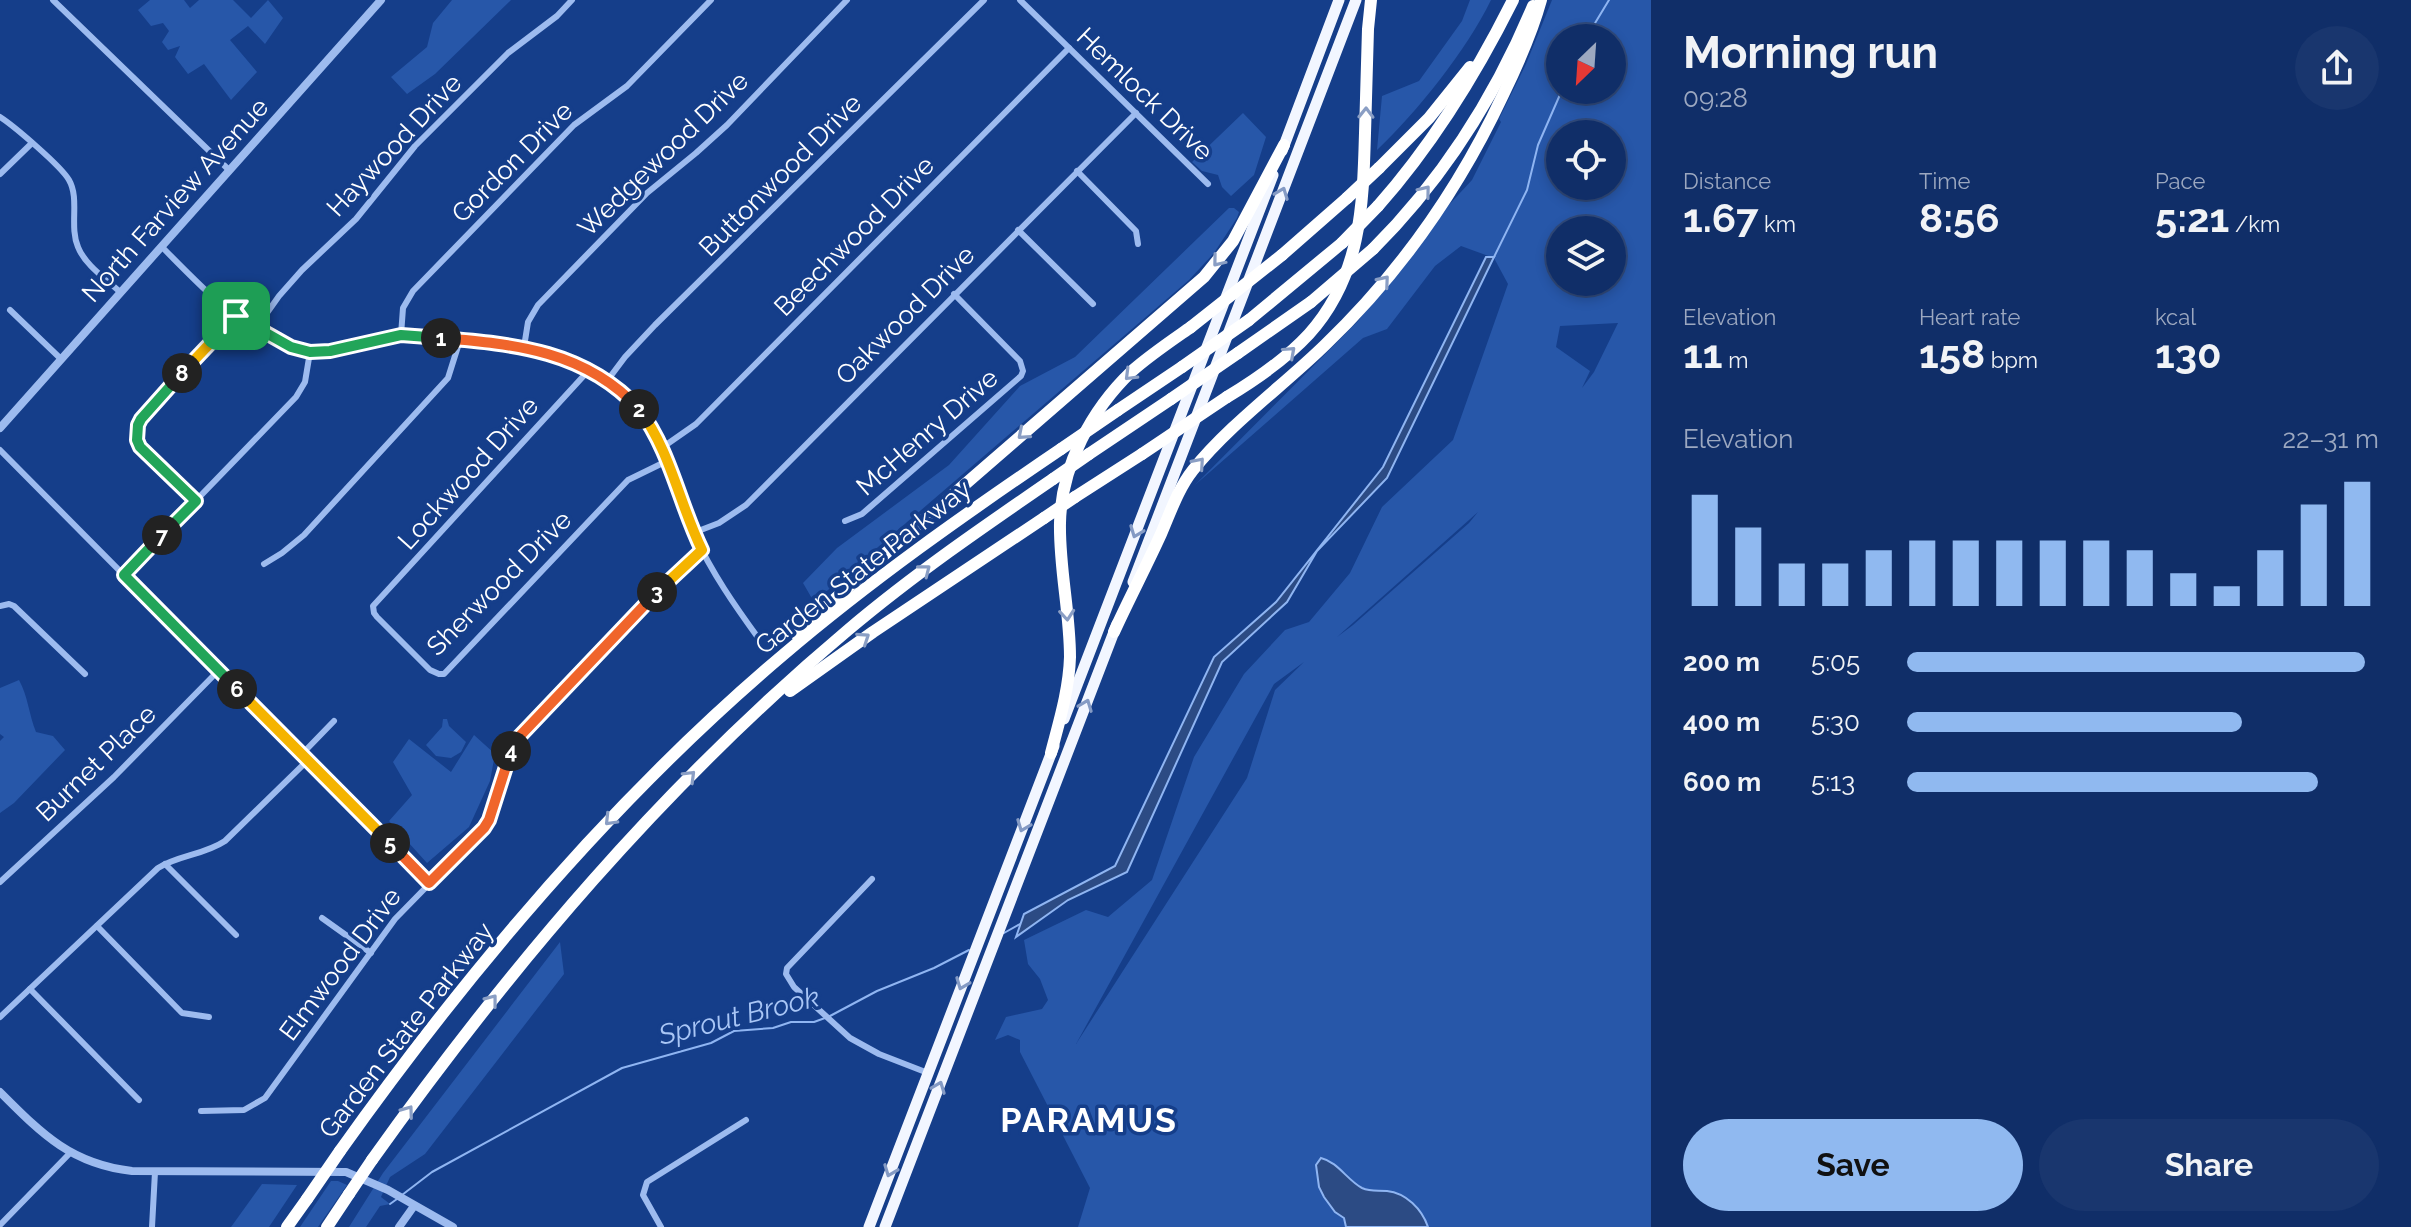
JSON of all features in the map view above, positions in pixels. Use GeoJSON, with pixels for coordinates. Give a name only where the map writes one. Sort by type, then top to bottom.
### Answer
{"type":"FeatureCollection","features":[{"type":"Feature","properties":{"kind":"highway"},"geometry":{"type":"LineString","coordinates":[[869,1227],[1339,0]]}},
{"type":"Feature","properties":{"kind":"highway"},"geometry":{"type":"LineString","coordinates":[[885,1227],[1356,0]]}},
{"type":"Feature","properties":{"kind":"highway"},"geometry":{"type":"LineString","coordinates":[[733,734],[834,659],[1275,365],[1310,333],[1337,294],[1348,268],[1362,209],[1371,0]]}},
{"type":"Feature","properties":{"kind":"highway","name":"Garden State Parkway"},"geometry":{"type":"LineString","coordinates":[[287,1227],[455,998],[531,907],[646,783],[751,683],[882,574],[1249,320],[1342,243],[1378,206],[1433,136],[1469,82],[1513,0]]}},
{"type":"Feature","properties":{"kind":"highway"},"geometry":{"type":"LineString","coordinates":[[1111,638],[1177,494],[1193,470],[1351,319],[1402,260],[1438,210],[1492,119],[1531,32],[1538,0]]}},
{"type":"Feature","properties":{"kind":"highway","name":"Garden State Parkway"},"geometry":{"type":"LineString","coordinates":[[327,1227],[462,1037],[553,925],[641,826],[733,734],[880,604],[953,548],[1311,302],[1373,249],[1411,209],[1459,146],[1500,78],[1538,0]]}},
{"type":"Feature","properties":{"kind":"highway"},"geometry":{"type":"LineString","coordinates":[[1051,753],[1066,695],[1070,659],[1059,525],[1066,479],[1083,438],[1111,395],[1139,365],[1282,255],[1379,168],[1429,118],[1495,36]]}},
{"type":"Feature","properties":{"kind":"highway"},"geometry":{"type":"LineString","coordinates":[[751,683],[799,630],[1204,277],[1233,241],[1284,145]]}},
{"type":"Feature","properties":{"kind":"street"},"geometry":{"type":"LineString","coordinates":[[53,0],[229,170]]}},
{"type":"Feature","properties":{"kind":"street","name":"North Farview Avenue"},"geometry":{"type":"LineString","coordinates":[[0,428],[381,0]]}},
{"type":"Feature","properties":{"kind":"street","name":"Haywood Drive"},"geometry":{"type":"LineString","coordinates":[[257,327],[279,296],[356,219],[415,146],[508,53],[557,16],[572,0]]}},
{"type":"Feature","properties":{"kind":"street","name":"Gordon Drive"},"geometry":{"type":"LineString","coordinates":[[401,335],[403,308],[413,291],[574,125],[627,86],[711,0]]}},
{"type":"Feature","properties":{"kind":"street","name":"Wedgewood Drive"},"geometry":{"type":"LineString","coordinates":[[524,347],[528,322],[538,305],[647,193],[727,125],[847,0]]}},
{"type":"Feature","properties":{"kind":"street","name":"Buttonwood Drive"},"geometry":{"type":"LineString","coordinates":[[607,381],[655,325],[984,0]]}},
{"type":"Feature","properties":{"kind":"street","name":"Hemlock Drive"},"geometry":{"type":"LineString","coordinates":[[1020,0],[1208,184]]}},
{"type":"Feature","properties":{"kind":"street","name":"Beechwood Drive"},"geometry":{"type":"LineString","coordinates":[[663,447],[696,424],[1069,48]]}},
{"type":"Feature","properties":{"kind":"street","name":"Oakwood Drive"},"geometry":{"type":"LineString","coordinates":[[693,533],[719,523],[746,505],[1136,113]]}},
{"type":"Feature","properties":{"kind":"street"},"geometry":{"type":"LineString","coordinates":[[0,117],[32,143],[70,182],[76,241],[82,255],[120,292]]}},
{"type":"Feature","properties":{"kind":"street"},"geometry":{"type":"LineString","coordinates":[[0,174],[32,143]]}},
{"type":"Feature","properties":{"kind":"street"},"geometry":{"type":"LineString","coordinates":[[1077,171],[1136,231],[1138,244]]}},
{"type":"Feature","properties":{"kind":"street"},"geometry":{"type":"LineString","coordinates":[[1018,230],[1093,304]]}},
{"type":"Feature","properties":{"kind":"street"},"geometry":{"type":"LineString","coordinates":[[162,247],[223,306],[291,347],[310,352],[330,351],[401,335],[460,340],[544,352],[589,370],[607,381],[638,408],[663,447],[693,533],[730,599],[759,639]]}},
{"type":"Feature","properties":{"kind":"street","name":"McHenry Drive"},"geometry":{"type":"LineString","coordinates":[[845,521],[862,514],[1021,376],[1020,361],[954,294]]}},
{"type":"Feature","properties":{"kind":"street"},"geometry":{"type":"LineString","coordinates":[[10,310],[61,359]]}},
{"type":"Feature","properties":{"kind":"street"},"geometry":{"type":"LineString","coordinates":[[196,501],[140,447],[138,425],[236,316]]}},
{"type":"Feature","properties":{"kind":"street"},"geometry":{"type":"LineString","coordinates":[[264,564],[304,535],[448,378],[460,340]]}},
{"type":"Feature","properties":{"kind":"street"},"geometry":{"type":"LineString","coordinates":[[124,575],[296,397],[305,382],[310,352]]}},
{"type":"Feature","properties":{"kind":"street","name":"Lockwood Drive"},"geometry":{"type":"LineString","coordinates":[[377,602],[589,370]]}},
{"type":"Feature","properties":{"kind":"street"},"geometry":{"type":"LineString","coordinates":[[0,450],[429,883]]}},
{"type":"Feature","properties":{"kind":"street","name":"Sherwood Drive"},"geometry":{"type":"LineString","coordinates":[[377,602],[373,609],[377,617],[430,670],[444,674],[628,480],[669,460]]}},
{"type":"Feature","properties":{"kind":"street","name":"Elmwood Drive"},"geometry":{"type":"LineString","coordinates":[[201,1111],[238,1111],[258,1103],[395,919],[484,828],[517,739],[671,576],[702,550]]}},
{"type":"Feature","properties":{"kind":"street"},"geometry":{"type":"LineString","coordinates":[[0,606],[14,606],[85,674]]}},
{"type":"Feature","properties":{"kind":"street","name":"Burnet Place"},"geometry":{"type":"LineString","coordinates":[[0,882],[114,777],[219,670]]}},
{"type":"Feature","properties":{"kind":"street"},"geometry":{"type":"LineString","coordinates":[[0,1017],[165,864],[209,851],[225,841],[305,757],[334,721]]}},
{"type":"Feature","properties":{"kind":"street"},"geometry":{"type":"LineString","coordinates":[[165,864],[236,935]]}},
{"type":"Feature","properties":{"kind":"street"},"geometry":{"type":"LineString","coordinates":[[872,879],[787,968],[788,980],[822,1014],[859,1044],[928,1073]]}},
{"type":"Feature","properties":{"kind":"street"},"geometry":{"type":"LineString","coordinates":[[322,918],[371,953]]}},
{"type":"Feature","properties":{"kind":"street"},"geometry":{"type":"LineString","coordinates":[[97,926],[182,1013],[209,1017]]}},
{"type":"Feature","properties":{"kind":"street"},"geometry":{"type":"LineString","coordinates":[[30,989],[139,1100]]}},
{"type":"Feature","properties":{"kind":"street"},"geometry":{"type":"LineString","coordinates":[[0,1092],[45,1136],[88,1162],[116,1169],[155,1172],[346,1172],[388,1190],[453,1227]]}},
{"type":"Feature","properties":{"kind":"street"},"geometry":{"type":"LineString","coordinates":[[661,1227],[643,1195],[647,1182],[746,1120]]}},
{"type":"Feature","properties":{"kind":"street"},"geometry":{"type":"LineString","coordinates":[[0,1225],[70,1153]]}},
{"type":"Feature","properties":{"kind":"street"},"geometry":{"type":"LineString","coordinates":[[152,1227],[155,1172]]}},
{"type":"Feature","properties":{"kind":"street"},"geometry":{"type":"LineString","coordinates":[[399,1227],[414,1206]]}},
{"type":"Feature","properties":{"kind":"shaded area"},"geometry":{"type":"Polygon","coordinates":[[[150,0],[184,0],[190,8],[199,0],[233,0],[251,18],[268,0],[283,18],[265,44],[248,26],[230,40],[257,72],[231,100],[204,64],[188,74],[175,57],[180,46],[168,50],[162,42],[169,31],[163,23],[151,26],[138,10],[150,0]]]}},
{"type":"Feature","properties":{"kind":"shaded area"},"geometry":{"type":"Polygon","coordinates":[[[452,0],[511,0],[435,74],[407,94],[391,77],[427,47],[433,23],[452,0]]]}},
{"type":"Feature","properties":{"kind":"shaded area"},"geometry":{"type":"Polygon","coordinates":[[[1470,0],[1491,0],[1440,80],[1377,150],[1382,96],[1419,81],[1462,21],[1470,0]]]}},
{"type":"Feature","properties":{"kind":"shaded area"},"geometry":{"type":"Polygon","coordinates":[[[1552,0],[1651,0],[1651,1227],[1078,1227],[1090,1188],[1020,1052],[1020,1040],[1008,1035],[995,1040],[1006,1017],[1042,1009],[1048,1000],[1040,979],[1028,964],[1024,940],[1086,910],[1108,917],[1152,880],[1194,757],[1244,674],[1285,630],[1309,622],[1350,573],[1382,507],[1453,440],[1508,284],[1494,258],[1461,246],[1435,266],[1387,329],[1363,338],[1195,485],[1358,321],[1446,208],[1472,180],[1501,122],[1499,119],[1552,0]],[[1618,323],[1560,326],[1556,347],[1590,371],[1582,388],[1594,372],[1618,323]],[[1478,512],[1337,637],[1469,523],[1478,512]],[[1304,662],[1274,684],[1076,1044],[1247,778],[1275,690],[1304,662]]]}},
{"type":"Feature","properties":{"kind":"shaded area"},"geometry":{"type":"Polygon","coordinates":[[[1243,113],[1266,137],[1254,175],[1231,196],[1222,187],[1218,175],[1202,171],[1192,162],[1243,113]]]}},
{"type":"Feature","properties":{"kind":"shaded area"},"geometry":{"type":"Polygon","coordinates":[[[1229,208],[1239,212],[1237,218],[1214,253],[1189,280],[814,602],[803,583],[837,548],[949,465],[1020,386],[1075,357],[1229,208]]]}},
{"type":"Feature","properties":{"kind":"shaded area"},"geometry":{"type":"Polygon","coordinates":[[[1486,257],[1494,257],[1387,478],[1317,551],[1287,602],[1222,662],[1127,872],[1068,900],[1016,937],[1024,914],[1115,866],[1214,657],[1276,602],[1383,467],[1486,257]]]}},
{"type":"Feature","properties":{"kind":"shaded area"},"geometry":{"type":"Polygon","coordinates":[[[19,680],[36,732],[53,736],[65,750],[14,803],[0,813],[0,741],[4,737],[0,734],[0,688],[19,680]]]}},
{"type":"Feature","properties":{"kind":"shaded area"},"geometry":{"type":"Polygon","coordinates":[[[443,719],[447,719],[449,726],[466,742],[461,752],[451,758],[436,756],[426,745],[442,727],[443,719]]]}},
{"type":"Feature","properties":{"kind":"shaded area"},"geometry":{"type":"Polygon","coordinates":[[[474,735],[495,754],[490,781],[469,827],[427,863],[389,821],[412,795],[393,762],[409,739],[451,772],[474,735]]]}},
{"type":"Feature","properties":{"kind":"shaded area"},"geometry":{"type":"Polygon","coordinates":[[[560,942],[564,974],[425,1154],[390,1177],[381,1197],[390,1204],[380,1206],[366,1227],[349,1227],[383,1173],[560,942]]]}},
{"type":"Feature","properties":{"kind":"shaded area"},"geometry":{"type":"Polygon","coordinates":[[[1321,1158],[1332,1163],[1362,1188],[1394,1192],[1407,1199],[1417,1208],[1428,1227],[1346,1227],[1344,1218],[1335,1212],[1319,1187],[1316,1165],[1321,1158]]]}},
{"type":"Feature","properties":{"kind":"shaded area"},"geometry":{"type":"Polygon","coordinates":[[[331,1181],[347,1185],[318,1227],[300,1227],[331,1181]]]}},
{"type":"Feature","properties":{"kind":"shaded area"},"geometry":{"type":"Polygon","coordinates":[[[262,1184],[297,1185],[269,1227],[231,1227],[262,1184]]]}},
{"type":"Feature","properties":{"kind":"waterway","name":"Sprout Brook"},"geometry":{"type":"LineString","coordinates":[[1594,24],[1609,0]]}},
{"type":"Feature","properties":{"kind":"waterway","name":"Sprout Brook"},"geometry":{"type":"LineString","coordinates":[[1494,257],[1527,190],[1538,145],[1556,104]]}},
{"type":"Feature","properties":{"kind":"waterway","name":"Sprout Brook"},"geometry":{"type":"LineString","coordinates":[[1004,933],[1020,924]]}},
{"type":"Feature","properties":{"kind":"waterway","name":"Sprout Brook"},"geometry":{"type":"LineString","coordinates":[[830,1016],[877,991],[969,950]]}},
{"type":"Feature","properties":{"kind":"waterway","name":"Sprout Brook"},"geometry":{"type":"LineString","coordinates":[[402,1195],[432,1172],[622,1068],[711,1043],[734,1031],[773,1028],[791,1022],[814,1022],[825,1018]]}},
{"type":"Feature","properties":{"kind":"waterway","name":"Sprout Brook"},"geometry":{"type":"LineString","coordinates":[[390,1204],[397,1199]]}},
{"type":"Feature","properties":{"kind":"district","name":"PARAMUS"},"geometry":{"type":"Point","coordinates":[1089,1120]}},
{"type":"Feature","properties":{"kind":"route"},"geometry":{"type":"LineString","coordinates":[[236,316],[291,347],[310,352],[330,351],[401,335],[524,347],[589,370],[627,397],[647,421],[672,468],[693,533],[702,550],[671,576],[517,739],[507,760],[489,820],[429,883],[124,575],[196,501],[140,447],[138,425],[236,316]]}}]}
